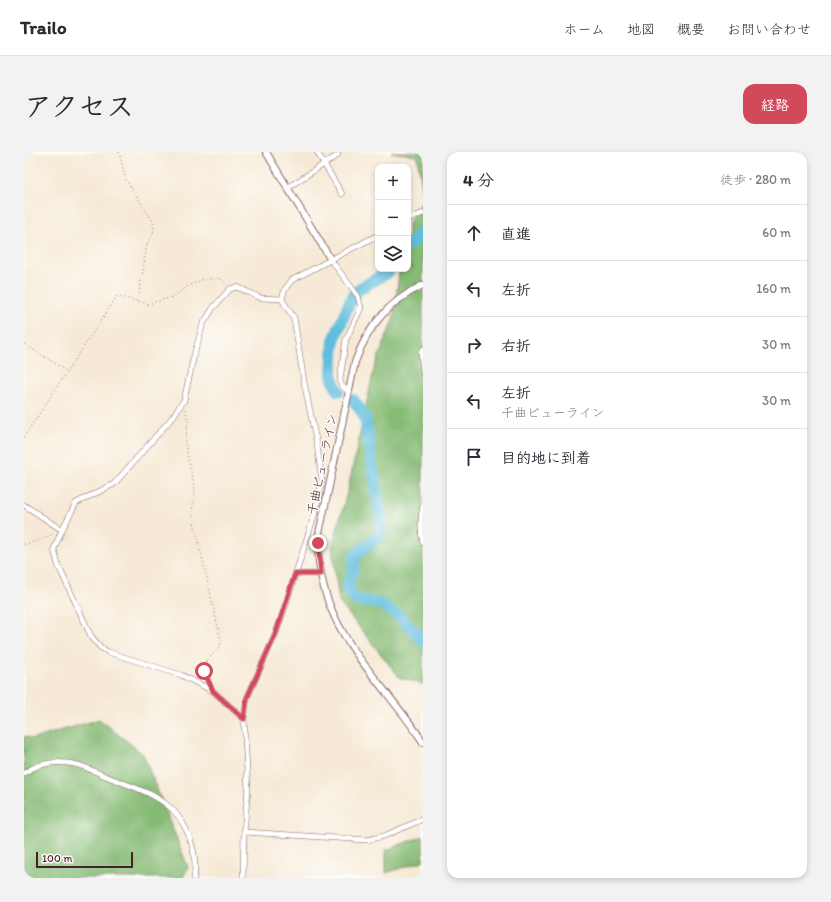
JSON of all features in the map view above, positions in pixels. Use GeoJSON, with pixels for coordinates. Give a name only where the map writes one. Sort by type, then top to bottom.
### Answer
{"type":"FeatureCollection","features":[{"type":"Feature","properties":{"kind":"street"},"geometry":{"type":"LineString","coordinates":[[266,152],[331,260],[360,299],[361,308],[346,339],[340,379],[341,384],[349,392]]}},
{"type":"Feature","properties":{"kind":"street"},"geometry":{"type":"LineString","coordinates":[[317,152],[342,194]]}},
{"type":"Feature","properties":{"kind":"street"},"geometry":{"type":"LineString","coordinates":[[287,188],[338,155]]}},
{"type":"Feature","properties":{"kind":"street"},"geometry":{"type":"LineString","coordinates":[[411,218],[423,212]]}},
{"type":"Feature","properties":{"kind":"street"},"geometry":{"type":"LineString","coordinates":[[243,878],[244,832],[248,789],[244,719],[247,698],[276,633],[316,510],[322,480],[294,318],[282,299],[285,289],[292,280],[376,236]]}},
{"type":"Feature","properties":{"kind":"street","name":"千曲ビューライン"},"geometry":{"type":"LineString","coordinates":[[423,285],[405,294],[394,303],[374,324],[360,347],[355,362],[318,543],[324,594],[337,623],[362,664],[410,722],[423,742]]}},
{"type":"Feature","properties":{"kind":"street"},"geometry":{"type":"LineString","coordinates":[[244,719],[213,691],[181,675],[108,652],[100,647],[90,636],[58,565],[54,549],[76,503],[114,484],[172,418],[184,400],[194,355],[203,324],[213,308],[230,289],[237,287],[261,298],[282,299]]}},
{"type":"Feature","properties":{"kind":"street"},"geometry":{"type":"LineString","coordinates":[[423,349],[421,353],[423,372]]}},
{"type":"Feature","properties":{"kind":"street"},"geometry":{"type":"LineString","coordinates":[[24,506],[62,530]]}},
{"type":"Feature","properties":{"kind":"street"},"geometry":{"type":"LineString","coordinates":[[423,506],[421,513],[421,538],[423,543]]}},
{"type":"Feature","properties":{"kind":"street"},"geometry":{"type":"LineString","coordinates":[[295,574],[321,574]]}},
{"type":"Feature","properties":{"kind":"street"},"geometry":{"type":"LineString","coordinates":[[24,773],[33,767],[45,763],[67,763],[90,770],[148,793],[163,801],[179,818],[189,837],[196,862],[194,878]]}},
{"type":"Feature","properties":{"kind":"street"},"geometry":{"type":"LineString","coordinates":[[244,832],[367,840],[384,836],[423,819]]}},
{"type":"Feature","properties":{"kind":"path"},"geometry":{"type":"LineString","coordinates":[[119,152],[126,180],[152,220],[154,226],[153,234],[147,244],[138,301]]}},
{"type":"Feature","properties":{"kind":"path"},"geometry":{"type":"LineString","coordinates":[[24,437],[117,296],[148,304],[172,297],[201,280],[220,278],[230,289]]}},
{"type":"Feature","properties":{"kind":"path"},"geometry":{"type":"LineString","coordinates":[[24,344],[67,372]]}},
{"type":"Feature","properties":{"kind":"path"},"geometry":{"type":"LineString","coordinates":[[184,400],[188,420],[185,443],[195,491],[192,513],[221,641],[220,647],[205,663],[204,671],[213,691]]}},
{"type":"Feature","properties":{"kind":"path"},"geometry":{"type":"LineString","coordinates":[[24,544],[37,541],[62,530]]}},
{"type":"Feature","properties":{"kind":"green space"},"geometry":{"type":"Polygon","coordinates":[[[391,152],[423,152],[423,193],[417,156],[391,152]]]}},
{"type":"Feature","properties":{"kind":"green space"},"geometry":{"type":"Polygon","coordinates":[[[423,199],[423,684],[400,678],[339,602],[332,547],[348,489],[374,369],[394,317],[399,272],[411,272],[411,268],[414,267],[411,266],[411,220],[423,199]]]}},
{"type":"Feature","properties":{"kind":"green space"},"geometry":{"type":"Polygon","coordinates":[[[99,719],[143,754],[188,867],[183,878],[24,878],[24,736],[33,739],[99,719]]]}},
{"type":"Feature","properties":{"kind":"green space"},"geometry":{"type":"Polygon","coordinates":[[[423,836],[423,861],[386,873],[386,850],[423,836]]]}},
{"type":"Feature","properties":{"kind":"waterway"},"geometry":{"type":"LineString","coordinates":[[411,244],[423,231]]}},
{"type":"Feature","properties":{"kind":"waterway"},"geometry":{"type":"LineString","coordinates":[[338,391],[334,383],[332,373],[334,340],[352,297],[359,289],[388,272]]}},
{"type":"Feature","properties":{"kind":"waterway"},"geometry":{"type":"LineString","coordinates":[[353,400],[365,418],[382,526],[377,539],[358,552],[354,559],[353,571],[347,588],[356,600],[379,603],[402,618],[423,641]]}},
{"type":"Feature","properties":{"kind":"route"},"geometry":{"type":"LineString","coordinates":[[204,671],[213,691],[244,719],[247,698],[276,633],[295,574],[321,574],[318,543]]}}]}
